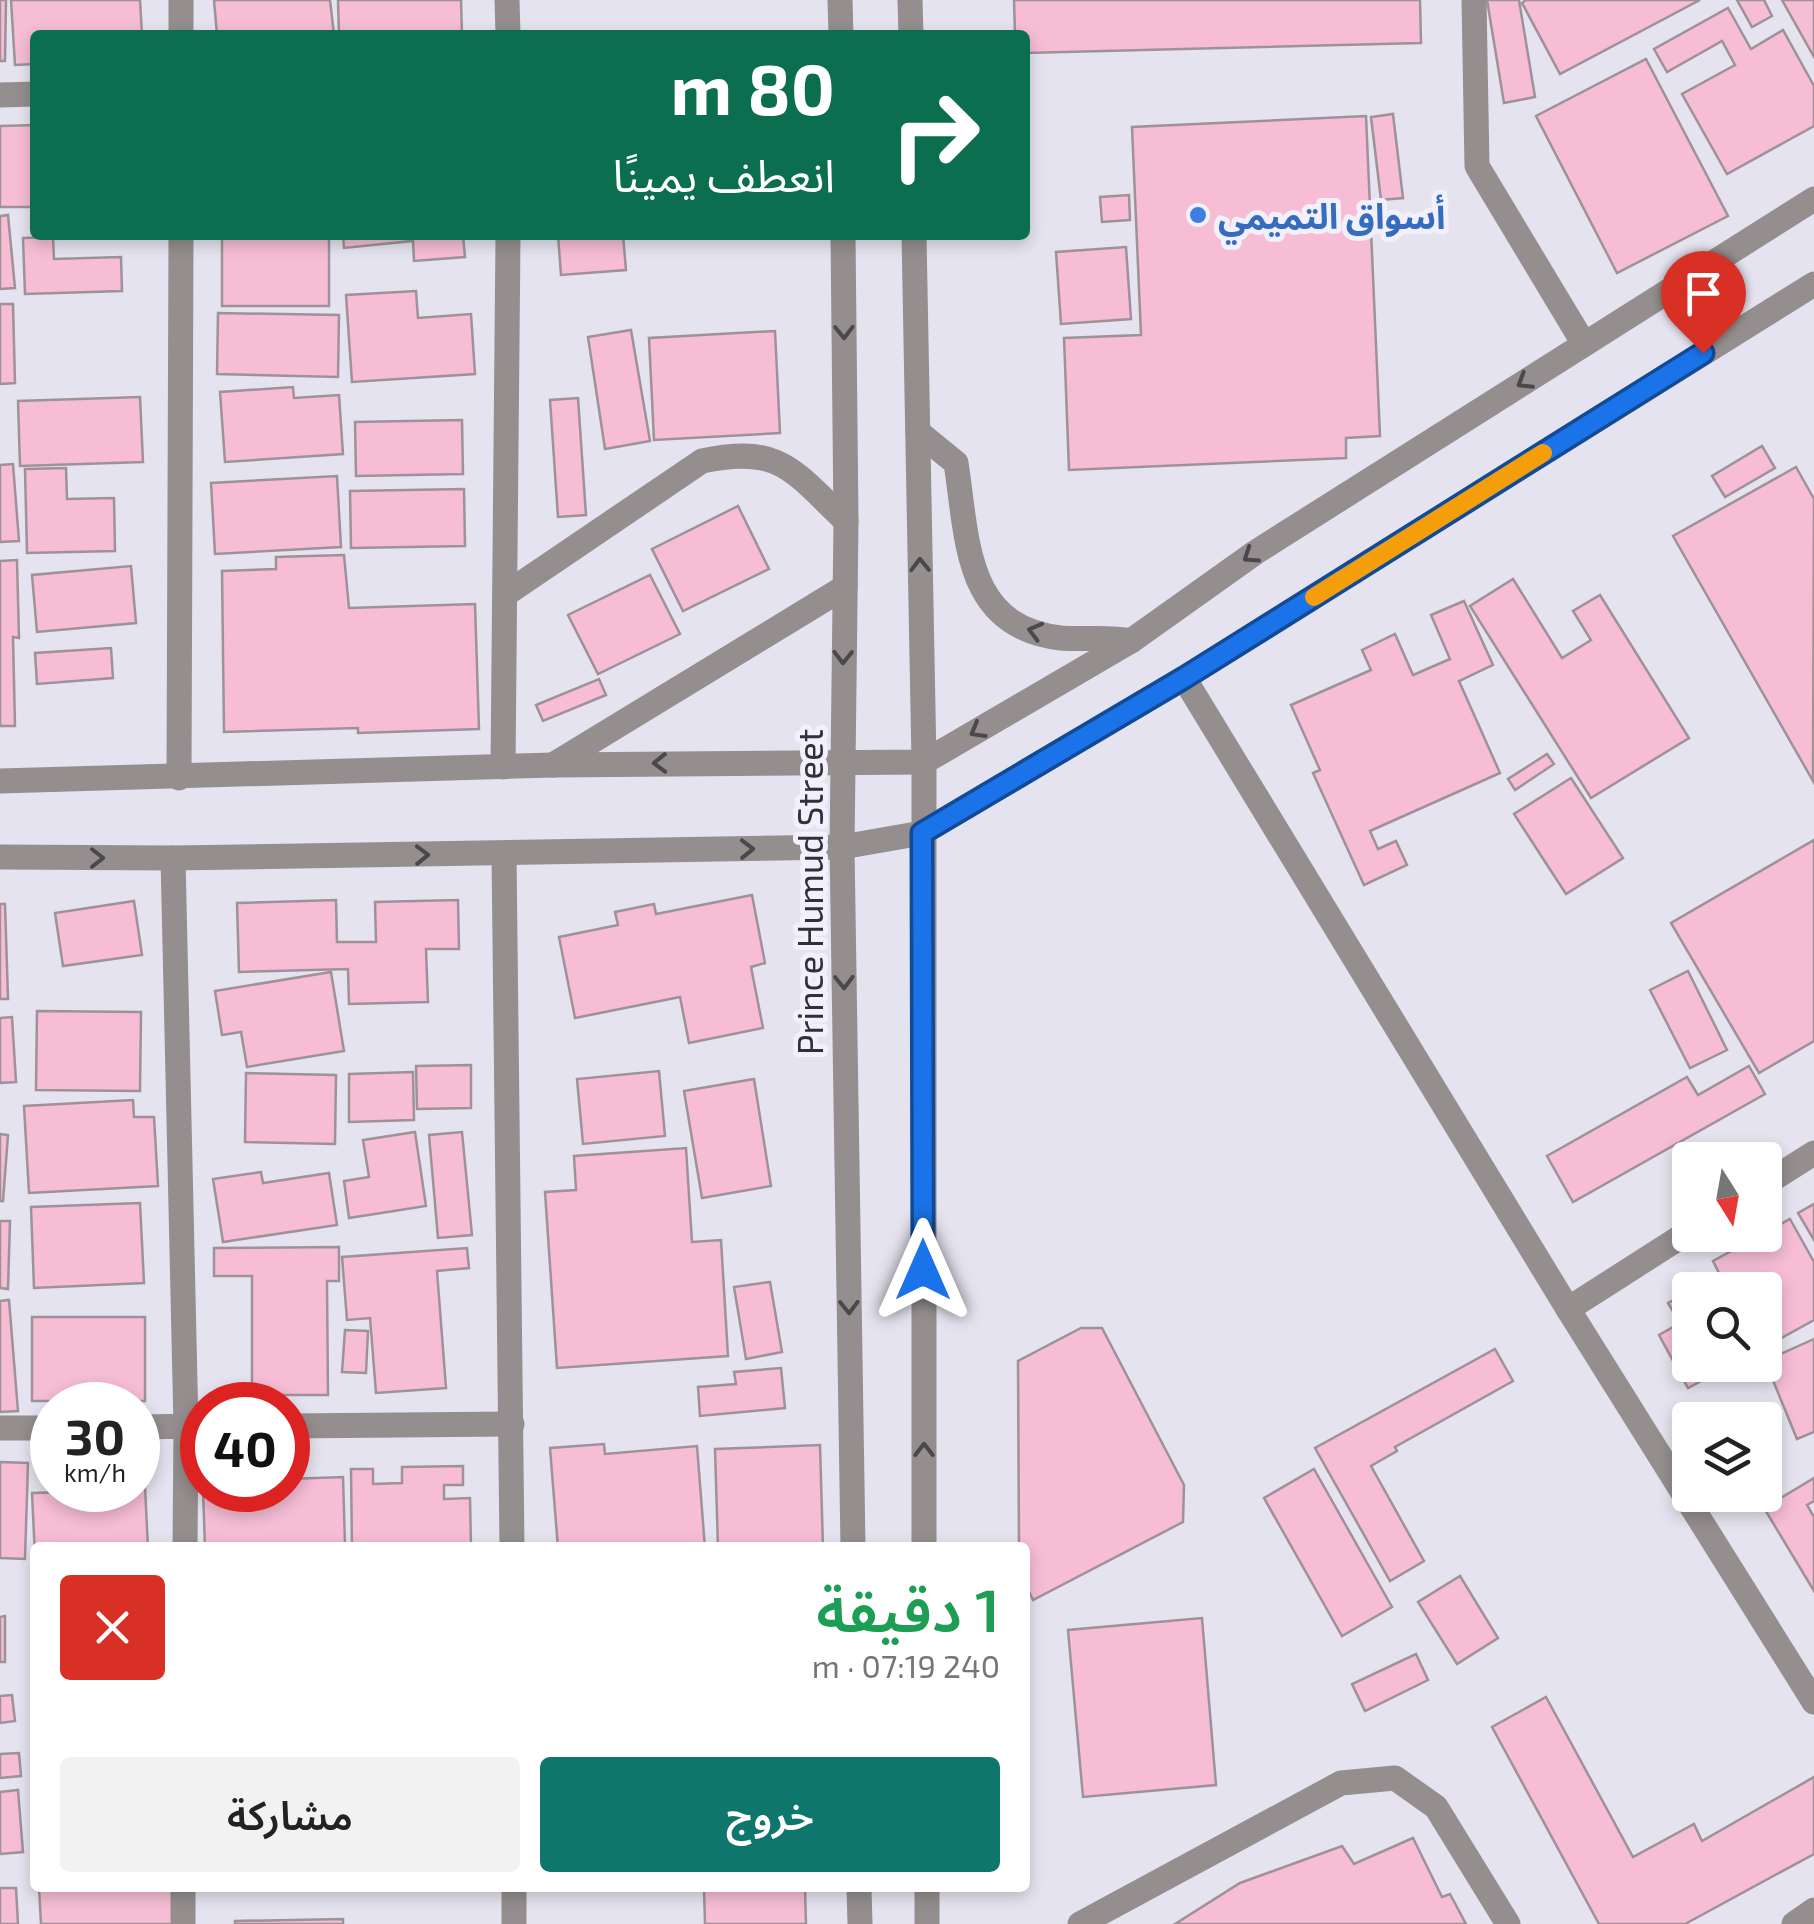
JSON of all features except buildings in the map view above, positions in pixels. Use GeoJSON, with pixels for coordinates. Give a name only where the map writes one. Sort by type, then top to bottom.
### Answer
{"type":"FeatureCollection","features":[{"type":"Feature","properties":{"kind":"street"},"geometry":{"type":"LineString","coordinates":[[181,0],[182,30]]}},
{"type":"Feature","properties":{"kind":"street"},"geometry":{"type":"LineString","coordinates":[[508,0],[508,30]]}},
{"type":"Feature","properties":{"kind":"street"},"geometry":{"type":"LineString","coordinates":[[840,0],[840,30]]}},
{"type":"Feature","properties":{"kind":"street"},"geometry":{"type":"LineString","coordinates":[[910,0],[910,30]]}},
{"type":"Feature","properties":{"kind":"street"},"geometry":{"type":"LineString","coordinates":[[1474,0],[1477,166],[1584,344]]}},
{"type":"Feature","properties":{"kind":"street"},"geometry":{"type":"LineString","coordinates":[[0,95],[30,94]]}},
{"type":"Feature","properties":{"kind":"street"},"geometry":{"type":"LineString","coordinates":[[0,782],[502,766],[924,762],[1131,640],[1256,552],[1814,199]]}},
{"type":"Feature","properties":{"kind":"street"},"geometry":{"type":"LineString","coordinates":[[179,778],[181,240]]}},
{"type":"Feature","properties":{"kind":"street"},"geometry":{"type":"LineString","coordinates":[[502,766],[508,240]]}},
{"type":"Feature","properties":{"kind":"street","name":"Prince Humud Street"},"geometry":{"type":"LineString","coordinates":[[843,240],[846,521],[842,848],[854,1542]]}},
{"type":"Feature","properties":{"kind":"street"},"geometry":{"type":"LineString","coordinates":[[914,240],[924,762],[924,1542]]}},
{"type":"Feature","properties":{"kind":"street"},"geometry":{"type":"LineString","coordinates":[[0,857],[842,848],[922,833],[1810,296]]}},
{"type":"Feature","properties":{"kind":"street"},"geometry":{"type":"LineString","coordinates":[[918,432],[956,463],[975,576],[986,600],[1021,629],[1062,638],[1107,636],[1131,640]]}},
{"type":"Feature","properties":{"kind":"street"},"geometry":{"type":"LineString","coordinates":[[506,594],[702,461],[736,454],[764,456],[788,466],[846,521]]}},
{"type":"Feature","properties":{"kind":"street"},"geometry":{"type":"LineString","coordinates":[[553,765],[845,587]]}},
{"type":"Feature","properties":{"kind":"street"},"geometry":{"type":"LineString","coordinates":[[1184,678],[1568,1309],[1814,1702]]}},
{"type":"Feature","properties":{"kind":"street"},"geometry":{"type":"LineString","coordinates":[[504,854],[512,1542]]}},
{"type":"Feature","properties":{"kind":"street"},"geometry":{"type":"LineString","coordinates":[[172,858],[192,1382]]}},
{"type":"Feature","properties":{"kind":"street"},"geometry":{"type":"LineString","coordinates":[[1782,1173],[1814,1153]]}},
{"type":"Feature","properties":{"kind":"street"},"geometry":{"type":"LineString","coordinates":[[1568,1309],[1672,1243]]}},
{"type":"Feature","properties":{"kind":"street"},"geometry":{"type":"LineString","coordinates":[[310,1426],[512,1424]]}},
{"type":"Feature","properties":{"kind":"street"},"geometry":{"type":"LineString","coordinates":[[0,1428],[30,1428]]}},
{"type":"Feature","properties":{"kind":"street"},"geometry":{"type":"LineString","coordinates":[[185,1542],[188,1512]]}},
{"type":"Feature","properties":{"kind":"street"},"geometry":{"type":"LineString","coordinates":[[1080,1924],[1340,1783],[1395,1778],[1436,1807],[1508,1924]]}},
{"type":"Feature","properties":{"kind":"street"},"geometry":{"type":"LineString","coordinates":[[183,1892],[183,1924]]}},
{"type":"Feature","properties":{"kind":"street"},"geometry":{"type":"LineString","coordinates":[[514,1892],[514,1924]]}},
{"type":"Feature","properties":{"kind":"street"},"geometry":{"type":"LineString","coordinates":[[859,1892],[860,1924]]}},
{"type":"Feature","properties":{"kind":"street"},"geometry":{"type":"LineString","coordinates":[[927,1892],[927,1924]]}},
{"type":"Feature","properties":{"kind":"street"},"geometry":{"type":"LineString","coordinates":[[1794,1924],[1814,1910]]}},
{"type":"Feature","properties":{"kind":"slow traffic"},"geometry":{"type":"LineString","coordinates":[[1314,597],[1543,453]]}},
{"type":"Feature","properties":{"kind":"place","name":"أسواق التميمي"},"geometry":{"type":"Point","coordinates":[1198,215]}},
{"type":"Feature","properties":{"kind":"route"},"geometry":{"type":"LineString","coordinates":[[923,1270],[922,833],[1184,678],[1703,353]]}}]}
